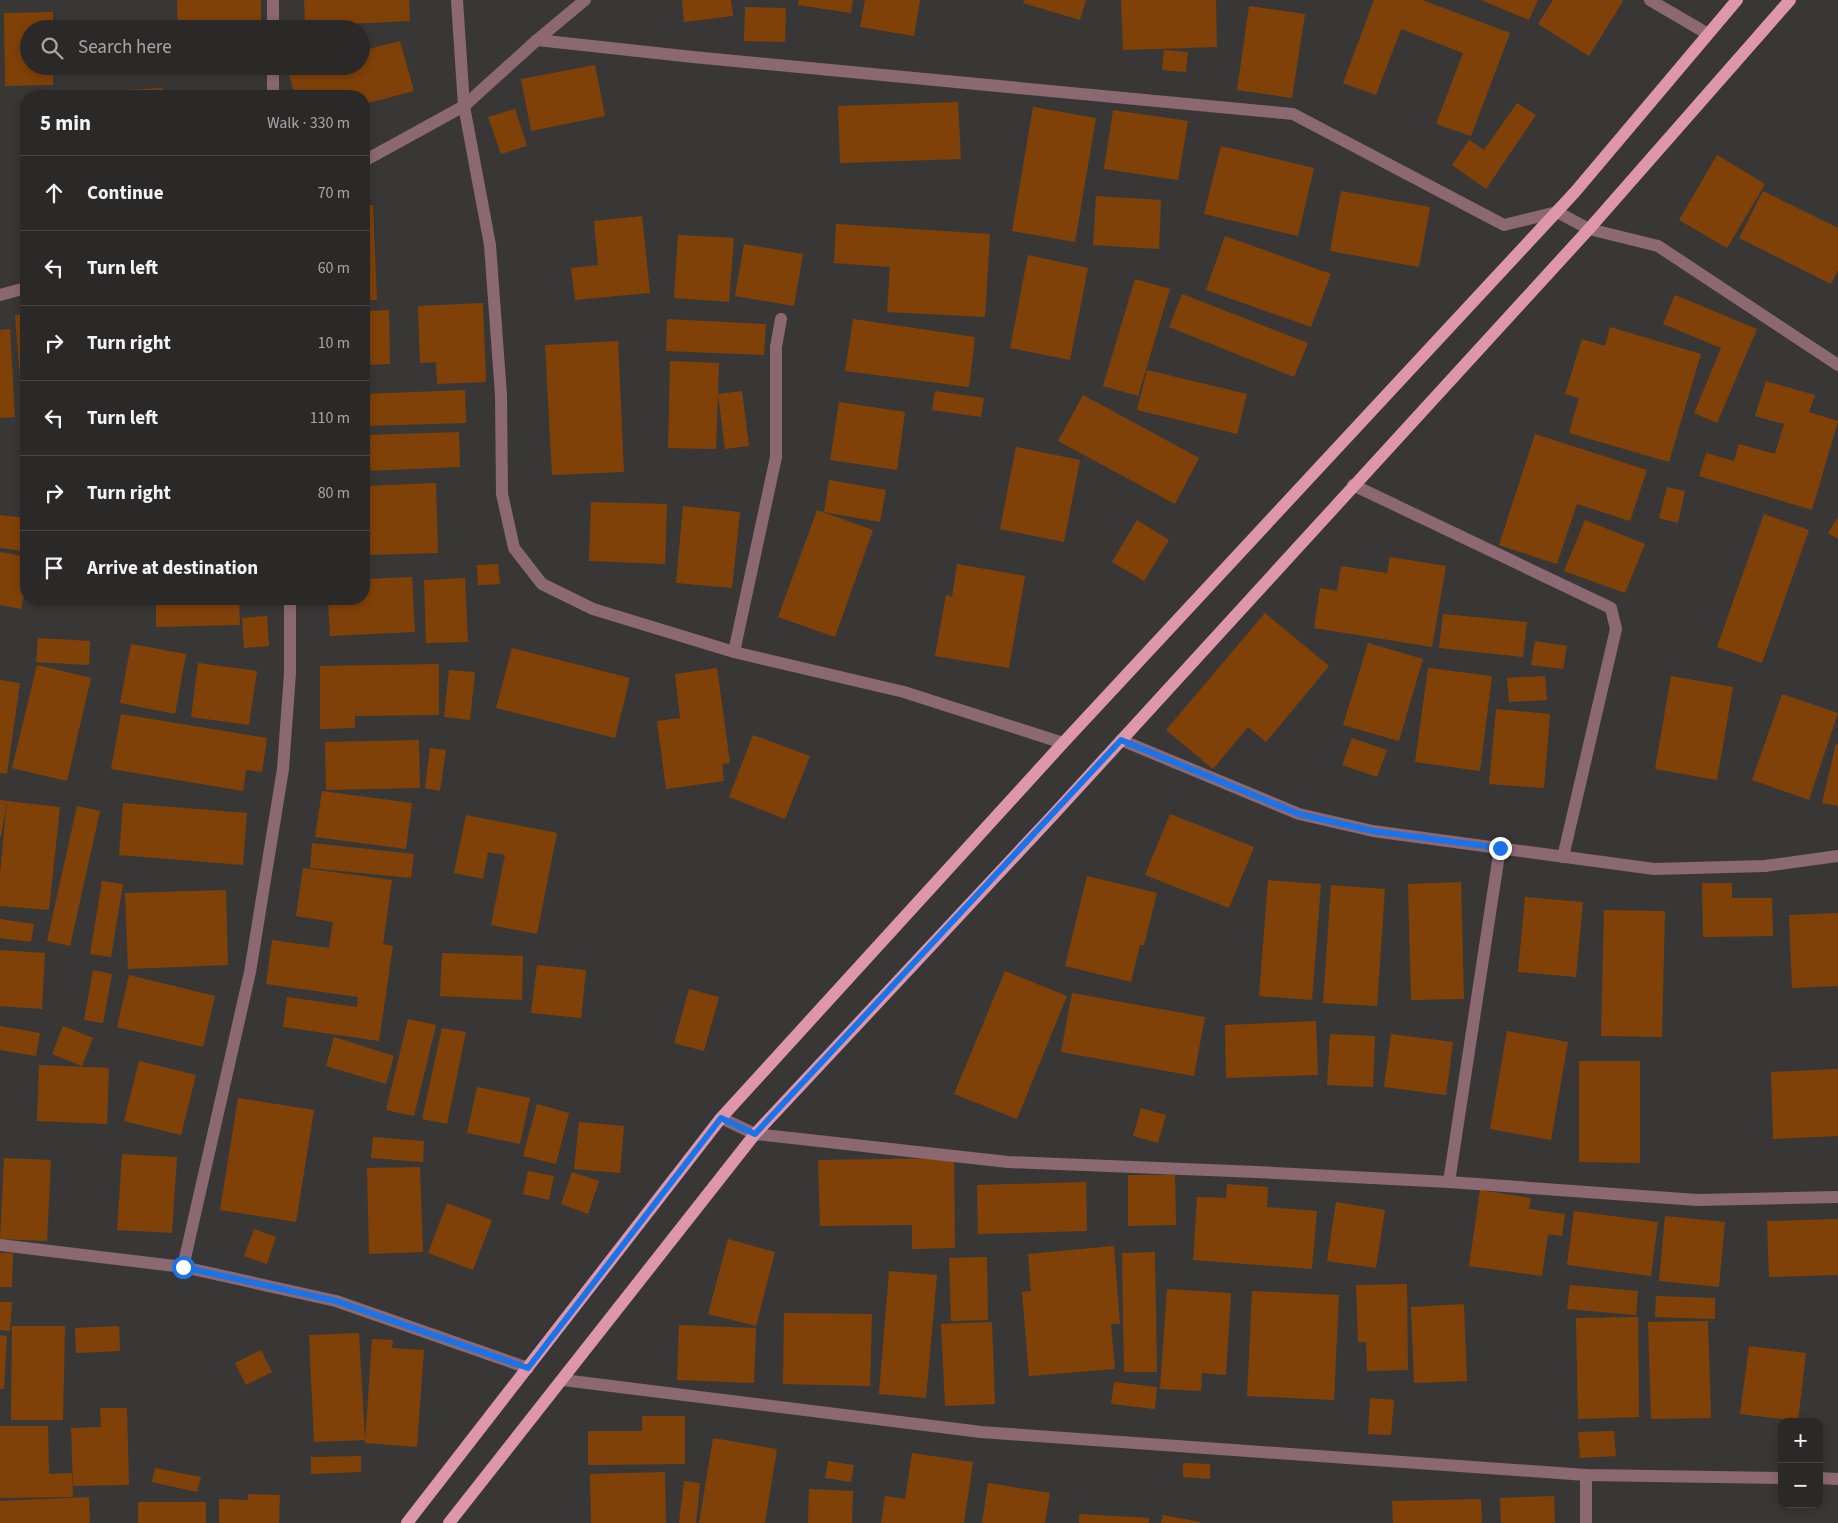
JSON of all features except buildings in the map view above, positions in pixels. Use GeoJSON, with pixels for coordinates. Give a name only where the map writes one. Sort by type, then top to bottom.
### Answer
{"type":"FeatureCollection","features":[{"type":"Feature","properties":{"kind":"main road"},"geometry":{"type":"LineString","coordinates":[[407,1523],[721,1118],[1064,743],[1556,212],[1737,0]]}},
{"type":"Feature","properties":{"kind":"main road"},"geometry":{"type":"LineString","coordinates":[[449,1523],[755,1134],[1121,740],[1589,229],[1790,0]]}},
{"type":"Feature","properties":{"kind":"street"},"geometry":{"type":"LineString","coordinates":[[273,0],[273,20]]}},
{"type":"Feature","properties":{"kind":"street"},"geometry":{"type":"LineString","coordinates":[[457,0],[464,106],[490,245],[501,395],[502,494],[514,548],[542,584],[593,609],[734,652],[904,692],[1064,743]]}},
{"type":"Feature","properties":{"kind":"street"},"geometry":{"type":"LineString","coordinates":[[370,158],[464,106],[537,40],[585,0]]}},
{"type":"Feature","properties":{"kind":"street"},"geometry":{"type":"LineString","coordinates":[[1650,0],[1708,34]]}},
{"type":"Feature","properties":{"kind":"street"},"geometry":{"type":"LineString","coordinates":[[537,40],[694,57],[1293,114],[1504,225],[1556,212],[1589,229],[1658,246],[1838,365]]}},
{"type":"Feature","properties":{"kind":"street"},"geometry":{"type":"LineString","coordinates":[[273,75],[273,90]]}},
{"type":"Feature","properties":{"kind":"street"},"geometry":{"type":"LineString","coordinates":[[0,296],[20,290]]}},
{"type":"Feature","properties":{"kind":"street"},"geometry":{"type":"LineString","coordinates":[[734,652],[776,456],[776,347],[781,319]]}},
{"type":"Feature","properties":{"kind":"street"},"geometry":{"type":"LineString","coordinates":[[1353,485],[1610,608],[1616,629],[1563,857]]}},
{"type":"Feature","properties":{"kind":"street"},"geometry":{"type":"LineString","coordinates":[[183,1267],[250,972],[284,769],[290,672],[290,605]]}},
{"type":"Feature","properties":{"kind":"street"},"geometry":{"type":"LineString","coordinates":[[1121,740],[1299,814],[1373,831],[1654,869],[1765,866],[1838,856]]}},
{"type":"Feature","properties":{"kind":"street"},"geometry":{"type":"LineString","coordinates":[[1448,1182],[1500,848]]}},
{"type":"Feature","properties":{"kind":"street"},"geometry":{"type":"LineString","coordinates":[[721,1118],[755,1134],[1008,1162],[1448,1182],[1697,1200],[1838,1197]]}},
{"type":"Feature","properties":{"kind":"street"},"geometry":{"type":"LineString","coordinates":[[0,1245],[183,1267],[336,1301],[528,1368]]}},
{"type":"Feature","properties":{"kind":"street"},"geometry":{"type":"LineString","coordinates":[[563,1380],[981,1432],[1586,1475],[1778,1478]]}},
{"type":"Feature","properties":{"kind":"street"},"geometry":{"type":"LineString","coordinates":[[1586,1475],[1586,1523]]}},
{"type":"Feature","properties":{"kind":"street"},"geometry":{"type":"LineString","coordinates":[[1823,1478],[1838,1479]]}},
{"type":"Feature","properties":{"kind":"route"},"geometry":{"type":"LineString","coordinates":[[183,1267],[336,1301],[528,1368],[721,1118],[755,1134],[1121,740],[1299,814],[1373,831],[1500,848]]}}]}
